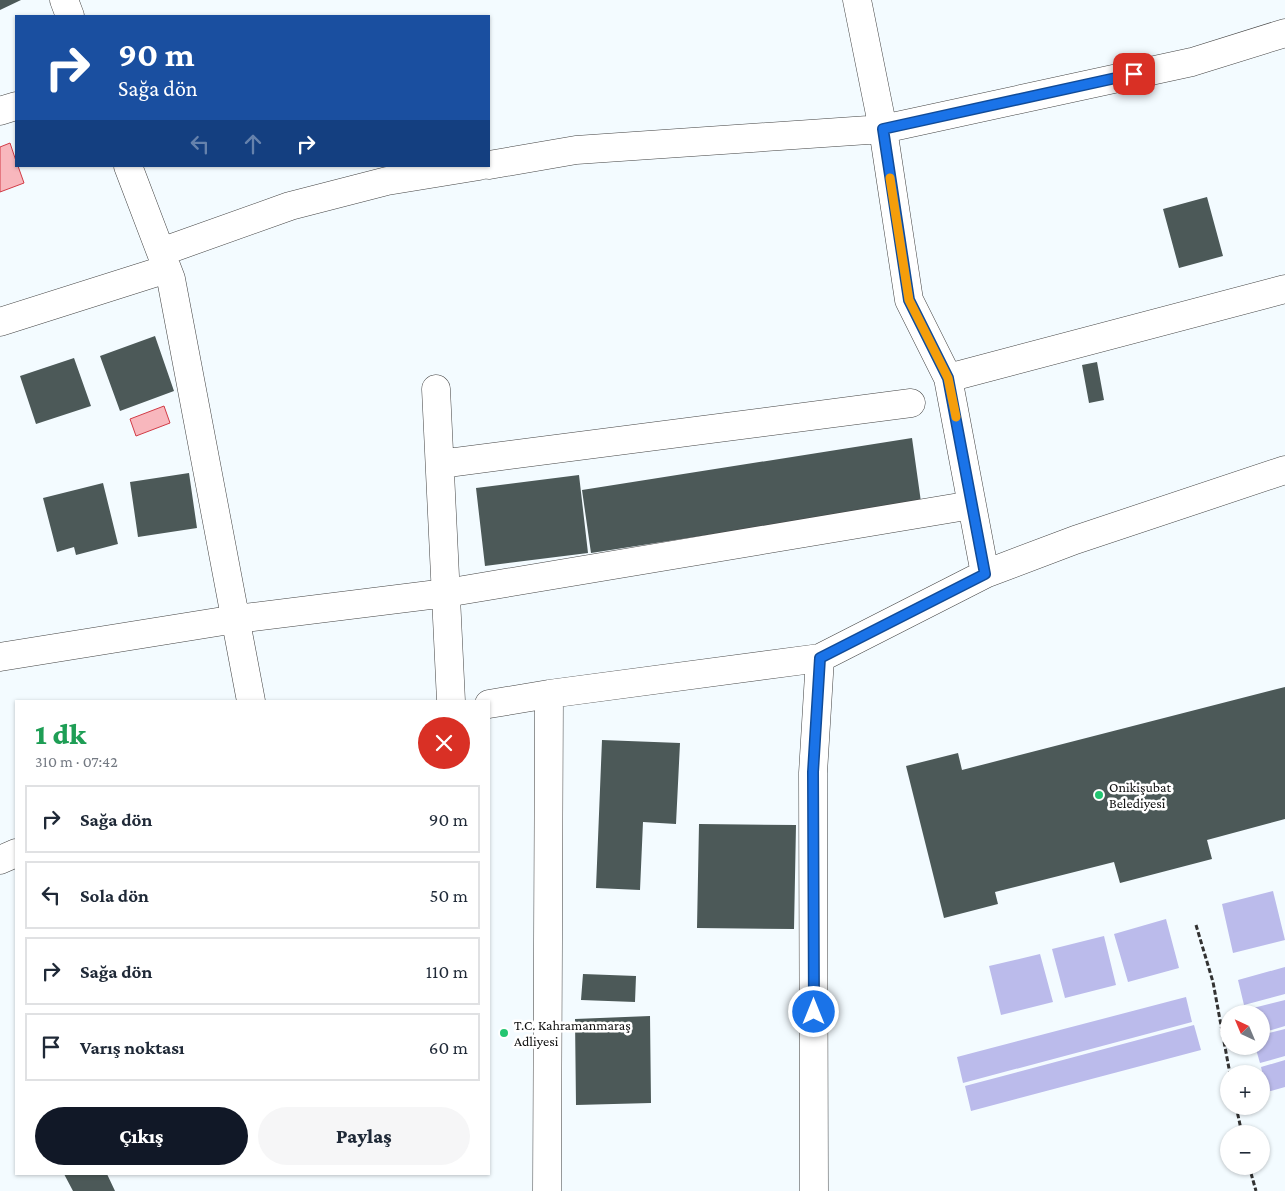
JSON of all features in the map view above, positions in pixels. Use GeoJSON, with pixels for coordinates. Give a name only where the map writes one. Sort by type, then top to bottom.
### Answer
{"type":"FeatureCollection","features":[{"type":"Feature","properties":{"kind":"street"},"geometry":{"type":"LineString","coordinates":[[64,0],[70,15]]}},
{"type":"Feature","properties":{"kind":"street"},"geometry":{"type":"LineString","coordinates":[[857,0],[883,129],[909,300],[948,378],[985,574]]}},
{"type":"Feature","properties":{"kind":"street"},"geometry":{"type":"LineString","coordinates":[[490,164],[576,150],[883,129],[1192,62],[1285,32]]}},
{"type":"Feature","properties":{"kind":"street"},"geometry":{"type":"LineString","coordinates":[[0,111],[15,106]]}},
{"type":"Feature","properties":{"kind":"street"},"geometry":{"type":"LineString","coordinates":[[128,167],[171,279],[251,700]]}},
{"type":"Feature","properties":{"kind":"street"},"geometry":{"type":"LineString","coordinates":[[0,322],[164,261],[290,206],[387,182],[473,167]]}},
{"type":"Feature","properties":{"kind":"street"},"geometry":{"type":"LineString","coordinates":[[948,378],[1285,289]]}},
{"type":"Feature","properties":{"kind":"street"},"geometry":{"type":"LineString","coordinates":[[436,389],[451,700]]}},
{"type":"Feature","properties":{"kind":"street"},"geometry":{"type":"LineString","coordinates":[[440,464],[911,404]]}},
{"type":"Feature","properties":{"kind":"street"},"geometry":{"type":"LineString","coordinates":[[490,704],[549,694],[820,658],[985,574],[1074,540],[1285,470]]}},
{"type":"Feature","properties":{"kind":"street"},"geometry":{"type":"LineString","coordinates":[[0,658],[236,619],[446,593],[972,505]]}},
{"type":"Feature","properties":{"kind":"street"},"geometry":{"type":"LineString","coordinates":[[814,1191],[813,772],[820,658]]}},
{"type":"Feature","properties":{"kind":"street"},"geometry":{"type":"LineString","coordinates":[[547,1191],[549,694]]}},
{"type":"Feature","properties":{"kind":"street"},"geometry":{"type":"LineString","coordinates":[[0,860],[15,853]]}},
{"type":"Feature","properties":{"kind":"path"},"geometry":{"type":"LineString","coordinates":[[1196,926],[1213,982],[1228,1065]]}},
{"type":"Feature","properties":{"kind":"path"},"geometry":{"type":"LineString","coordinates":[[1252,1175],[1256,1191]]}},
{"type":"Feature","properties":{"kind":"shaded area"},"geometry":{"type":"Polygon","coordinates":[[[10,143],[15,158],[15,167],[18,167],[24,183],[0,192],[0,147],[10,143]]]}},
{"type":"Feature","properties":{"kind":"shaded area"},"geometry":{"type":"Polygon","coordinates":[[[164,406],[170,423],[136,436],[130,419],[164,406]]]}},
{"type":"Feature","properties":{"kind":"shaded area"},"geometry":{"type":"Polygon","coordinates":[[[1273,891],[1285,940],[1233,953],[1222,904],[1273,891]]]}},
{"type":"Feature","properties":{"kind":"shaded area"},"geometry":{"type":"Polygon","coordinates":[[[1166,919],[1179,968],[1128,982],[1114,934],[1166,919]]]}},
{"type":"Feature","properties":{"kind":"shaded area"},"geometry":{"type":"Polygon","coordinates":[[[1104,936],[1116,985],[1065,998],[1052,949],[1104,936]]]}},
{"type":"Feature","properties":{"kind":"shaded area"},"geometry":{"type":"Polygon","coordinates":[[[1040,954],[1053,1002],[1001,1015],[989,966],[1040,954]]]}},
{"type":"Feature","properties":{"kind":"shaded area"},"geometry":{"type":"Polygon","coordinates":[[[1285,967],[1285,994],[1244,1005],[1238,980],[1285,967]]]}},
{"type":"Feature","properties":{"kind":"shaded area"},"geometry":{"type":"Polygon","coordinates":[[[1186,997],[1192,1022],[963,1083],[957,1057],[1186,997]]]}},
{"type":"Feature","properties":{"kind":"shaded area"},"geometry":{"type":"Polygon","coordinates":[[[1285,1000],[1285,1026],[1270,1030],[1270,1005],[1265,1005],[1285,1000]]]}},
{"type":"Feature","properties":{"kind":"shaded area"},"geometry":{"type":"Polygon","coordinates":[[[1194,1025],[1201,1050],[971,1111],[965,1086],[1194,1025]]]}},
{"type":"Feature","properties":{"kind":"shaded area"},"geometry":{"type":"Polygon","coordinates":[[[1285,1029],[1285,1056],[1260,1063],[1258,1055],[1270,1055],[1270,1033],[1285,1029]]]}},
{"type":"Feature","properties":{"kind":"shaded area"},"geometry":{"type":"Polygon","coordinates":[[[1285,1060],[1285,1087],[1270,1091],[1270,1065],[1268,1065],[1285,1060]]]}},
{"type":"Feature","properties":{"kind":"building"},"geometry":{"type":"Polygon","coordinates":[[[0,0],[21,0],[0,10],[0,0]]]}},
{"type":"Feature","properties":{"kind":"building"},"geometry":{"type":"Polygon","coordinates":[[[1207,197],[1223,256],[1179,268],[1163,209],[1207,197]]]}},
{"type":"Feature","properties":{"kind":"building"},"geometry":{"type":"Polygon","coordinates":[[[155,336],[174,391],[120,411],[100,356],[155,336]]]}},
{"type":"Feature","properties":{"kind":"building"},"geometry":{"type":"Polygon","coordinates":[[[74,358],[91,406],[36,424],[20,376],[74,358]]]}},
{"type":"Feature","properties":{"kind":"building"},"geometry":{"type":"Polygon","coordinates":[[[1097,362],[1104,400],[1089,403],[1082,365],[1097,362]]]}},
{"type":"Feature","properties":{"kind":"building"},"geometry":{"type":"Polygon","coordinates":[[[912,438],[921,502],[591,553],[582,490],[912,438]]]}},
{"type":"Feature","properties":{"kind":"building"},"geometry":{"type":"Polygon","coordinates":[[[189,473],[197,528],[138,537],[130,482],[189,473]]]}},
{"type":"Feature","properties":{"kind":"building"},"geometry":{"type":"Polygon","coordinates":[[[579,475],[588,553],[485,566],[476,488],[579,475]]]}},
{"type":"Feature","properties":{"kind":"building"},"geometry":{"type":"Polygon","coordinates":[[[103,483],[118,544],[76,555],[74,547],[57,552],[43,498],[103,483]]]}},
{"type":"Feature","properties":{"kind":"building","name":"Onikişubat Belediyesi"},"geometry":{"type":"Polygon","coordinates":[[[1285,687],[1285,819],[1207,840],[1212,859],[1120,883],[1114,862],[995,892],[998,904],[944,918],[906,766],[958,753],[962,770],[1285,687]]]}},
{"type":"Feature","properties":{"kind":"building"},"geometry":{"type":"Polygon","coordinates":[[[602,740],[680,743],[676,824],[643,822],[640,890],[596,888],[602,740]]]}},
{"type":"Feature","properties":{"kind":"building"},"geometry":{"type":"Polygon","coordinates":[[[699,824],[796,825],[794,929],[697,928],[699,824]]]}},
{"type":"Feature","properties":{"kind":"building"},"geometry":{"type":"Polygon","coordinates":[[[583,974],[636,976],[635,1002],[581,1000],[583,974]]]}},
{"type":"Feature","properties":{"kind":"building"},"geometry":{"type":"Polygon","coordinates":[[[650,1016],[651,1103],[576,1105],[575,1019],[650,1016]]]}},
{"type":"Feature","properties":{"kind":"building"},"geometry":{"type":"Polygon","coordinates":[[[65,1175],[107,1175],[115,1191],[73,1191],[65,1175]]]}},
{"type":"Feature","properties":{"kind":"slow traffic"},"geometry":{"type":"LineString","coordinates":[[890,178],[909,300],[948,378],[956,417]]}},
{"type":"Feature","properties":{"kind":"place","name":"Onikişubat Belediyesi"},"geometry":{"type":"Point","coordinates":[1099,795]}},
{"type":"Feature","properties":{"kind":"place","name":"T.C. Kahramanmaraş Adliyesi"},"geometry":{"type":"Point","coordinates":[504,1033]}},
{"type":"Feature","properties":{"kind":"route"},"geometry":{"type":"LineString","coordinates":[[814,1012],[813,772],[820,658],[985,574],[948,378],[909,300],[883,129],[1134,74]]}}]}
